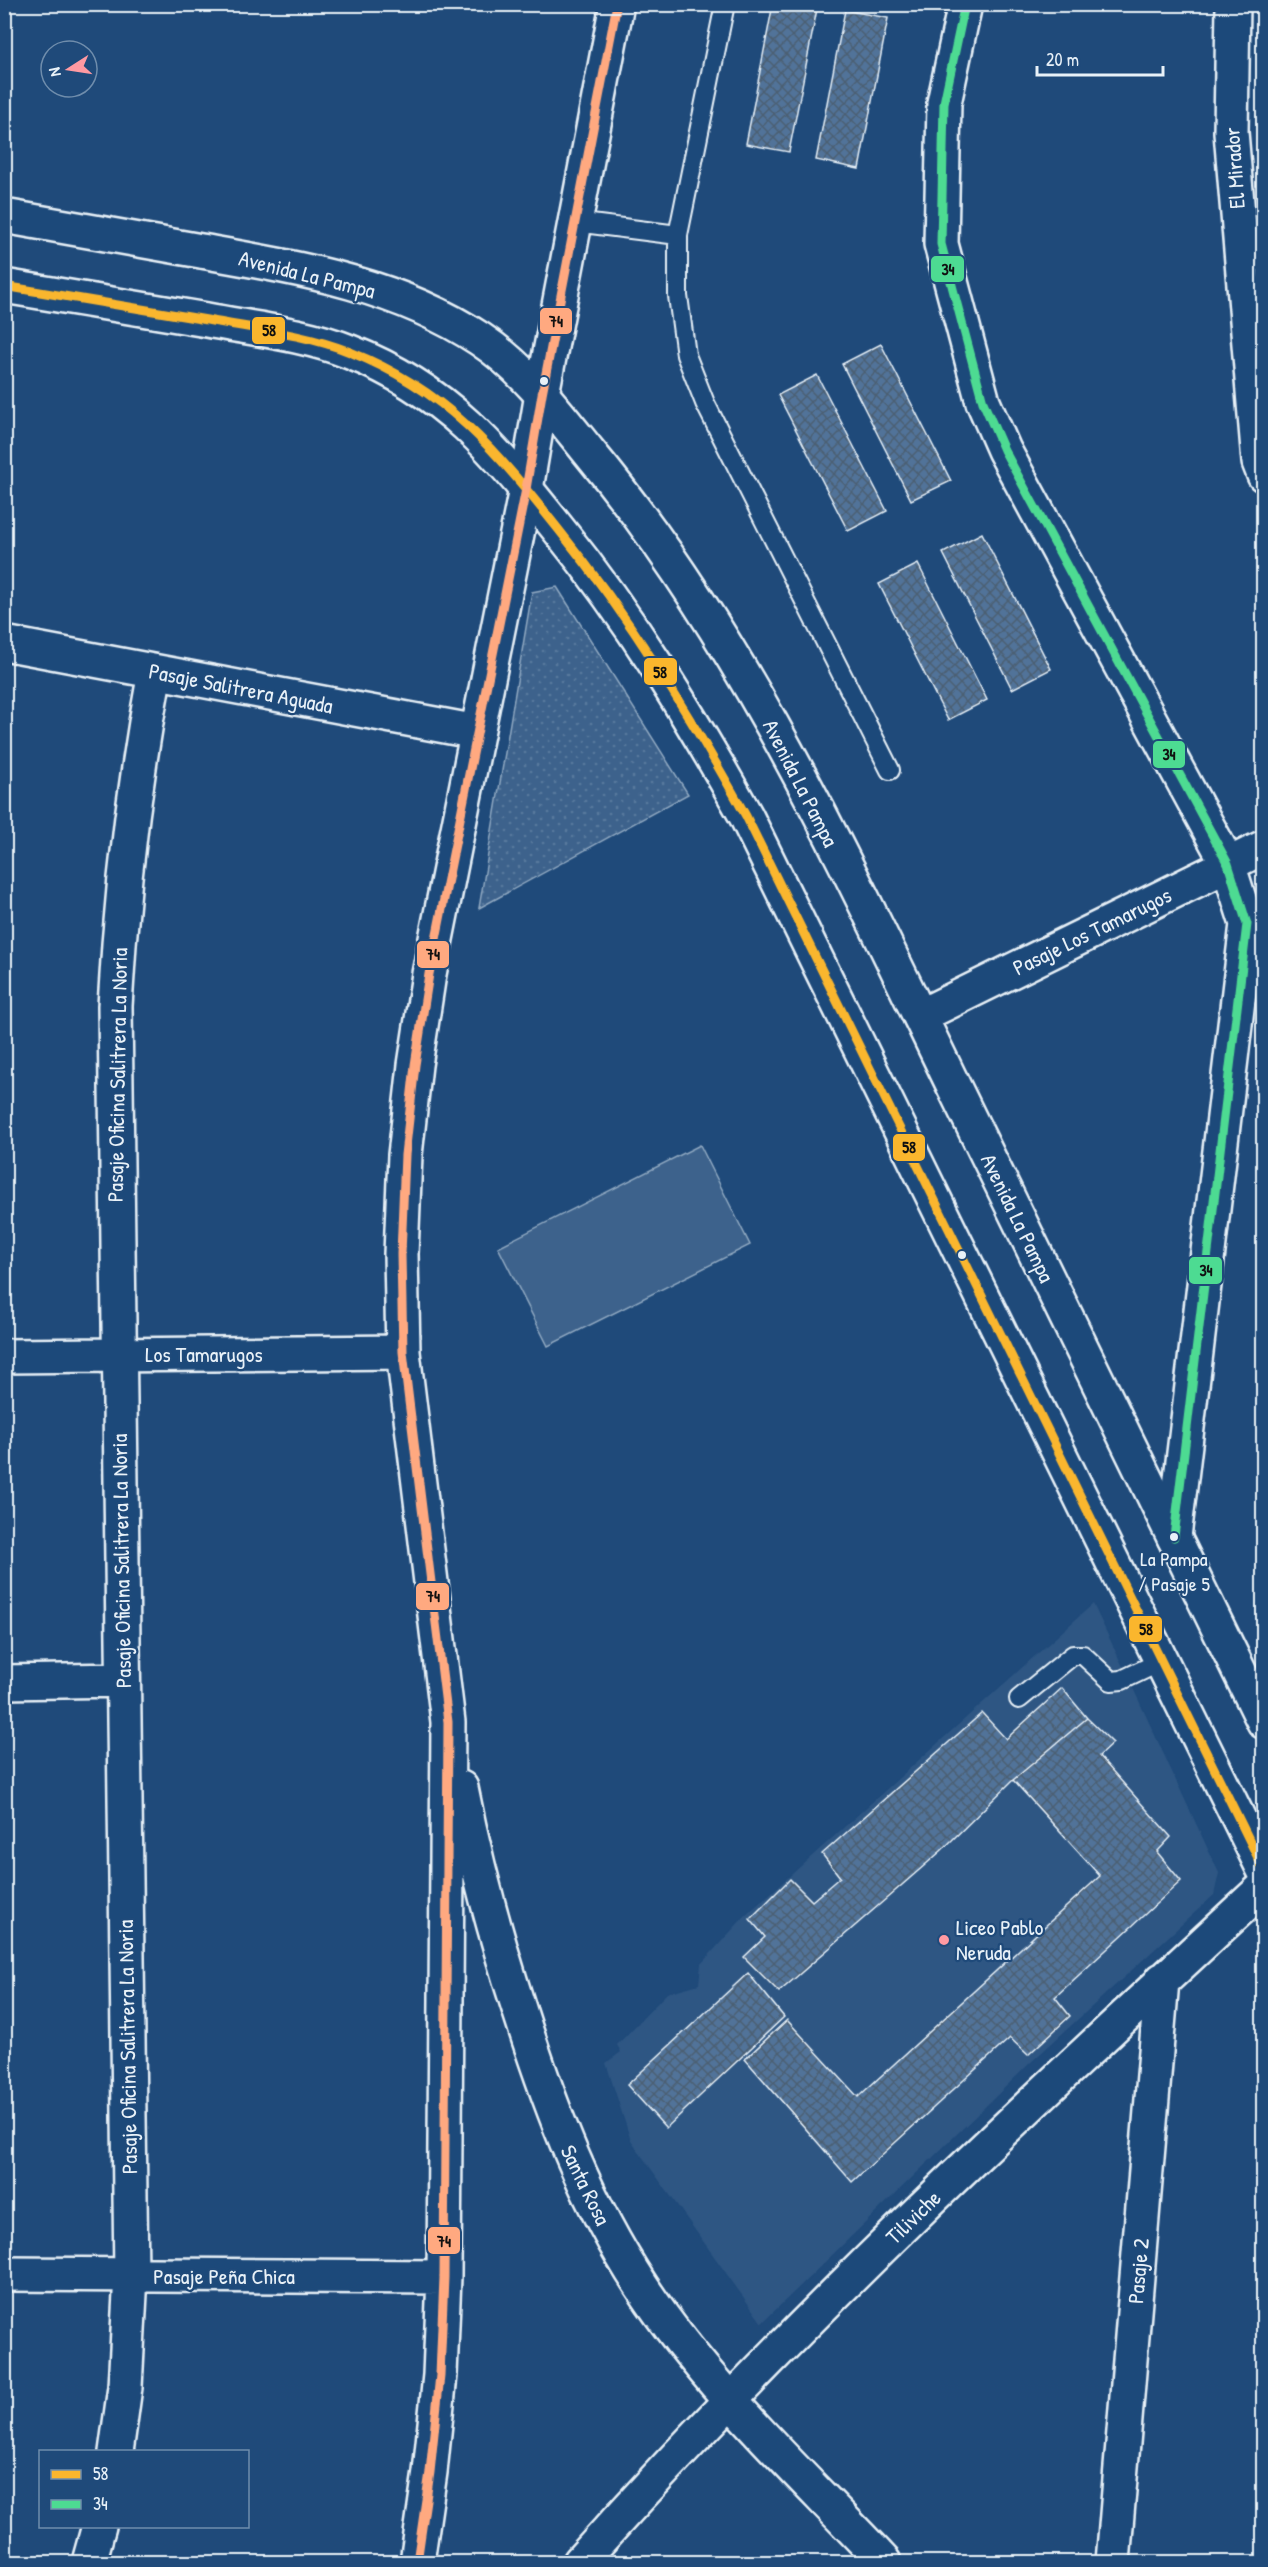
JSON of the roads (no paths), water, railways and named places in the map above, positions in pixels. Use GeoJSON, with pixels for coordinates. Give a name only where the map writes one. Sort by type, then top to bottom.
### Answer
{"type":"FeatureCollection","features":[{"type":"Feature","properties":{"kind":"street"},"geometry":{"type":"LineString","coordinates":[[417,2562],[440,2375],[444,2277],[448,1722],[403,1352],[401,1254],[405,1155],[415,1065],[429,975],[526,489],[617,4]]}},
{"type":"Feature","properties":{"kind":"street"},"geometry":{"type":"LineString","coordinates":[[965,4],[944,104],[941,244],[983,402],[1004,450],[1228,864],[1247,924],[1174,1537]]}},
{"type":"Feature","properties":{"kind":"street","name":"El Mirador"},"geometry":{"type":"LineString","coordinates":[[1233,4],[1231,132],[1263,475]]}},
{"type":"Feature","properties":{"kind":"street","name":"Avenida La Pampa"},"geometry":{"type":"LineString","coordinates":[[4,216],[282,265],[332,276],[381,292],[427,311],[481,340],[506,359],[542,394],[607,472],[667,555],[744,676],[787,754],[920,1016],[1263,1722]]}},
{"type":"Feature","properties":{"kind":"street"},"geometry":{"type":"LineString","coordinates":[[4,286],[289,334],[349,351],[395,372],[430,394],[463,419],[496,452],[588,566],[646,647],[698,730],[746,816],[1162,1660],[1263,1870]]}},
{"type":"Feature","properties":{"kind":"street","name":"Pasaje Salitrera Aguada"},"geometry":{"type":"LineString","coordinates":[[4,643],[477,732]]}},
{"type":"Feature","properties":{"kind":"street","name":"Pasaje Oficina Salitrera La Noria"},"geometry":{"type":"LineString","coordinates":[[116,2450],[125,2387],[131,2275],[114,1108],[116,983],[129,826],[155,672]]}},
{"type":"Feature","properties":{"kind":"street","name":"Pasaje Los Tamarugos"},"geometry":{"type":"LineString","coordinates":[[920,1016],[1263,847]]}},
{"type":"Feature","properties":{"kind":"street","name":"Los Tamarugos"},"geometry":{"type":"LineString","coordinates":[[4,1356],[403,1352]]}},
{"type":"Feature","properties":{"kind":"street"},"geometry":{"type":"LineString","coordinates":[[4,1682],[122,1680]]}},
{"type":"Feature","properties":{"kind":"street","name":"Santa Rosa"},"geometry":{"type":"LineString","coordinates":[[448,1722],[489,1911],[556,2123],[579,2176],[606,2228],[643,2288],[684,2345],[730,2398],[884,2562]]}},
{"type":"Feature","properties":{"kind":"street","name":"Tiliviche"},"geometry":{"type":"LineString","coordinates":[[580,2562],[730,2398],[937,2193],[1263,1887]]}},
{"type":"Feature","properties":{"kind":"street","name":"Pasaje 2"},"geometry":{"type":"LineString","coordinates":[[1113,2562],[1162,1980]]}},
{"type":"Feature","properties":{"kind":"street","name":"Pasaje Peña Chica"},"geometry":{"type":"LineString","coordinates":[[4,2274],[444,2277]]}},
{"type":"Feature","properties":{"kind":"street"},"geometry":{"type":"LineString","coordinates":[[89,2562],[98,2528]]}},
{"type":"Feature","properties":{"kind":"lane"},"geometry":{"type":"LineString","coordinates":[[725,4],[678,235],[678,296],[686,355],[705,404],[890,770]]}},
{"type":"Feature","properties":{"kind":"lane"},"geometry":{"type":"LineString","coordinates":[[575,222],[678,235]]}},
{"type":"Feature","properties":{"kind":"lane"},"geometry":{"type":"LineString","coordinates":[[1019,1699],[1073,1655],[1083,1655],[1111,1681],[1122,1680],[1162,1660]]}},
{"type":"Feature","properties":{"kind":"place","name":"La Pampa / Pasaje 5"},"geometry":{"type":"Point","coordinates":[1174,1537]}},
{"type":"Feature","properties":{"kind":"place","name":"Liceo Pablo Neruda"},"geometry":{"type":"Point","coordinates":[944,1940]}}]}
